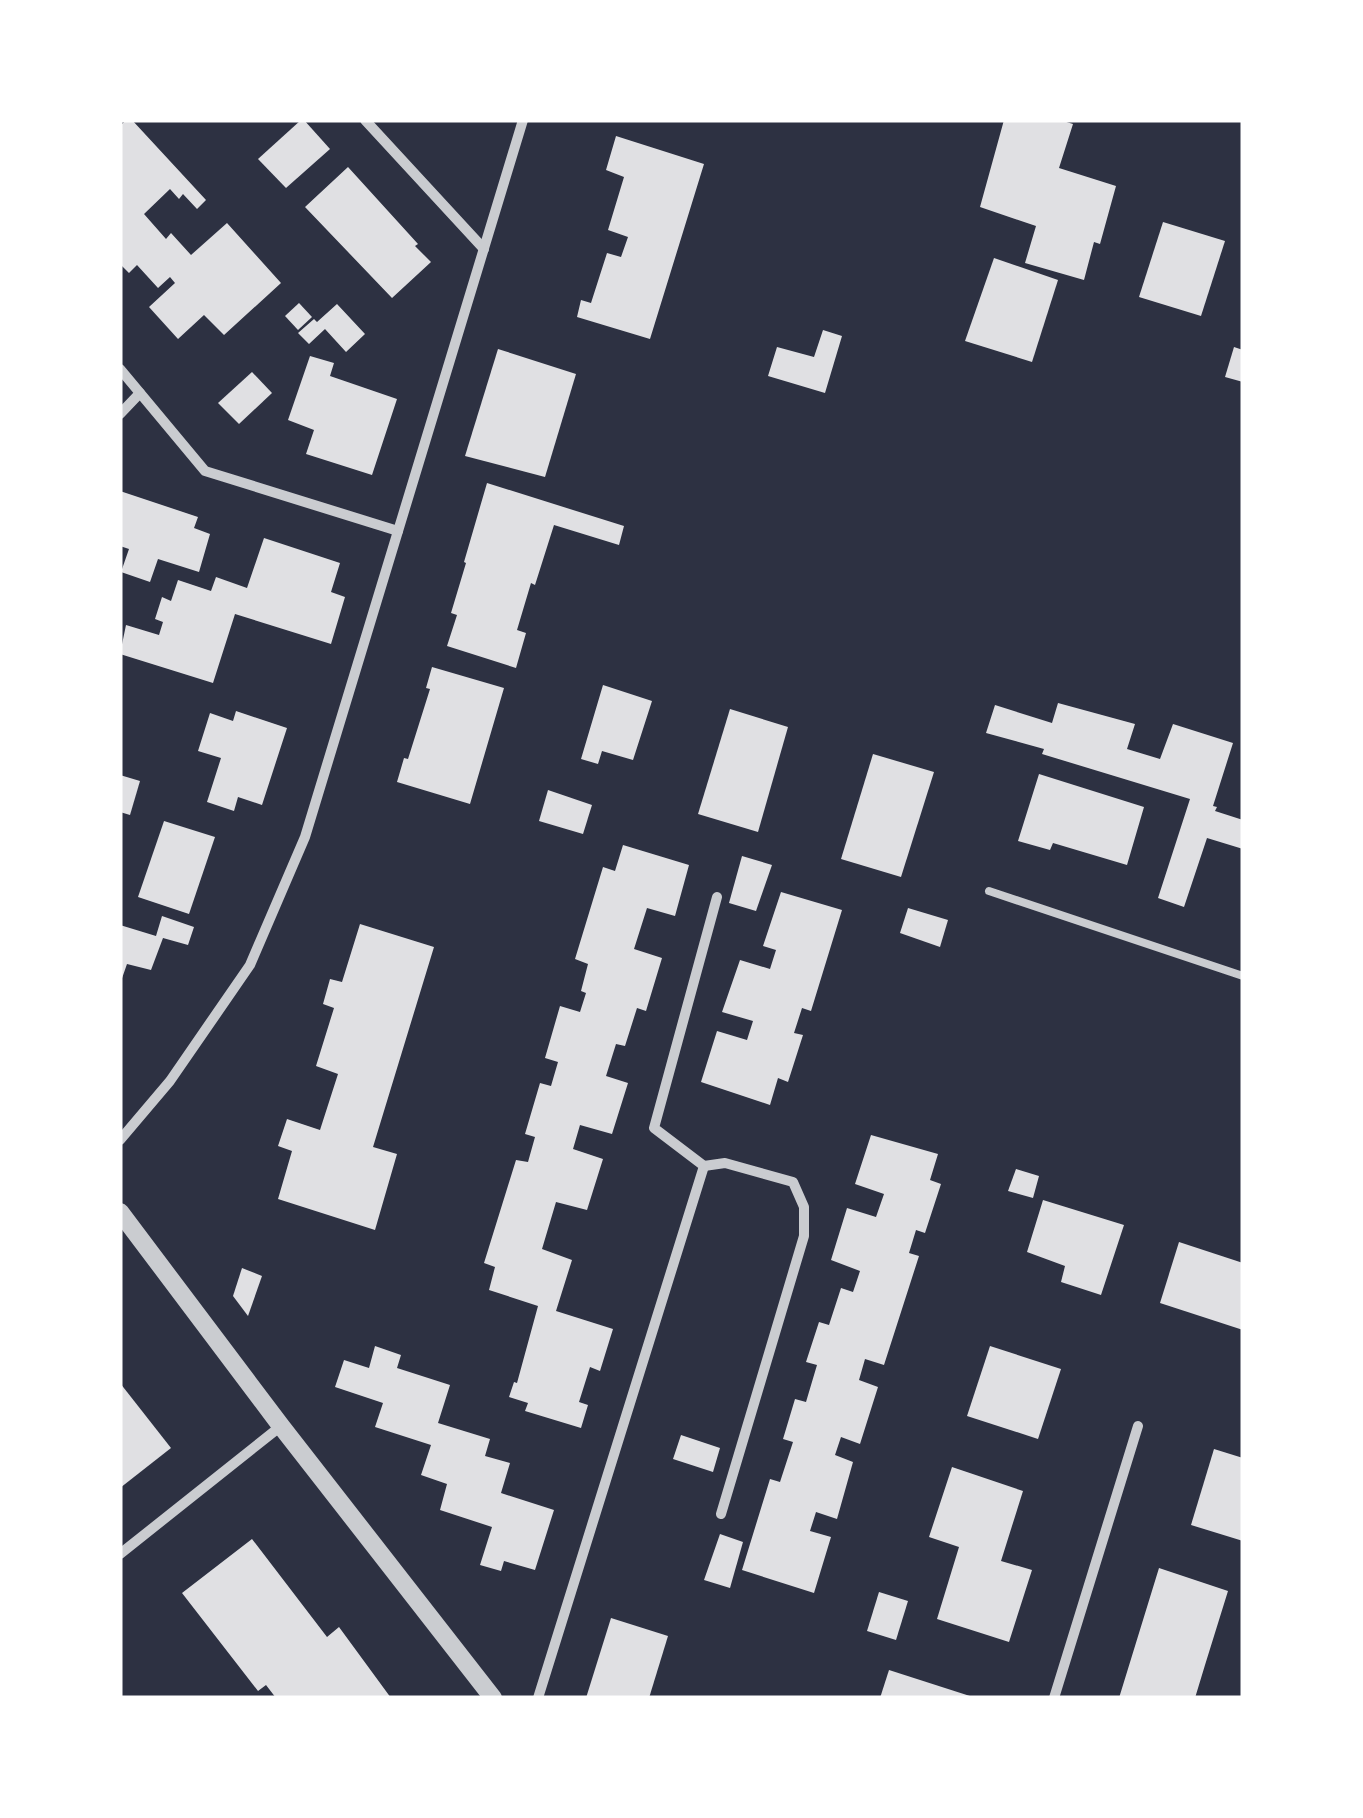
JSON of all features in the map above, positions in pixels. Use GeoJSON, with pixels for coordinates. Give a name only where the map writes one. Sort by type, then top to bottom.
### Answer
{"type":"FeatureCollection","features":[{"type":"Feature","properties":{"kind":"street"},"geometry":{"type":"LineString","coordinates":[[366,120],[484,249]]}},
{"type":"Feature","properties":{"kind":"street"},"geometry":{"type":"LineString","coordinates":[[120,1140],[170,1081],[250,964],[305,837],[523,120]]}},
{"type":"Feature","properties":{"kind":"street"},"geometry":{"type":"LineString","coordinates":[[120,369],[205,471],[398,531]]}},
{"type":"Feature","properties":{"kind":"street"},"geometry":{"type":"LineString","coordinates":[[120,414],[140,393]]}},
{"type":"Feature","properties":{"kind":"street"},"geometry":{"type":"LineString","coordinates":[[717,897],[654,1128],[704,1166],[725,1163],[793,1182],[804,1207],[804,1236],[721,1514]]}},
{"type":"Feature","properties":{"kind":"street"},"geometry":{"type":"LineString","coordinates":[[538,1698],[704,1166]]}},
{"type":"Feature","properties":{"kind":"street"},"geometry":{"type":"LineString","coordinates":[[120,1212],[494,1698]]}},
{"type":"Feature","properties":{"kind":"street"},"geometry":{"type":"LineString","coordinates":[[120,1554],[281,1426]]}},
{"type":"Feature","properties":{"kind":"street"},"geometry":{"type":"LineString","coordinates":[[1054,1698],[1138,1426]]}},
{"type":"Feature","properties":{"kind":"lane"},"geometry":{"type":"LineString","coordinates":[[989,891],[1243,976]]}},
{"type":"Feature","properties":{"kind":"building"},"geometry":{"type":"Polygon","coordinates":[[[132,120],[206,200],[197,209],[183,194],[179,199],[170,189],[144,214],[166,239],[171,233],[191,255],[227,223],[281,283],[224,335],[204,315],[178,339],[149,307],[175,283],[170,277],[158,288],[137,265],[129,273],[120,264],[120,126],[132,120]]]}},
{"type":"Feature","properties":{"kind":"building"},"geometry":{"type":"Polygon","coordinates":[[[301,120],[330,149],[286,188],[258,159],[301,120]]]}},
{"type":"Feature","properties":{"kind":"building"},"geometry":{"type":"Polygon","coordinates":[[[1004,120],[1060,120],[1073,124],[1059,168],[1116,186],[1100,244],[1094,242],[1084,280],[1025,263],[1036,226],[980,207],[1004,120]]]}},
{"type":"Feature","properties":{"kind":"building"},"geometry":{"type":"Polygon","coordinates":[[[616,136],[704,164],[650,339],[577,317],[581,300],[591,303],[607,253],[621,257],[628,237],[608,230],[624,177],[606,170],[616,136]]]}},
{"type":"Feature","properties":{"kind":"building"},"geometry":{"type":"Polygon","coordinates":[[[348,167],[431,262],[392,298],[305,207],[348,167]]]}},
{"type":"Feature","properties":{"kind":"building"},"geometry":{"type":"Polygon","coordinates":[[[1163,222],[1225,241],[1201,316],[1139,297],[1163,222]]]}},
{"type":"Feature","properties":{"kind":"building"},"geometry":{"type":"Polygon","coordinates":[[[994,258],[1058,280],[1032,362],[965,341],[994,258]]]}},
{"type":"Feature","properties":{"kind":"building"},"geometry":{"type":"Polygon","coordinates":[[[299,303],[312,317],[298,330],[285,316],[299,303]]]}},
{"type":"Feature","properties":{"kind":"building"},"geometry":{"type":"Polygon","coordinates":[[[337,304],[365,334],[346,352],[325,329],[309,344],[298,333],[337,304]]]}},
{"type":"Feature","properties":{"kind":"building"},"geometry":{"type":"Polygon","coordinates":[[[823,330],[842,336],[825,393],[768,376],[777,347],[814,357],[823,330]]]}},
{"type":"Feature","properties":{"kind":"building"},"geometry":{"type":"Polygon","coordinates":[[[1234,347],[1243,350],[1243,382],[1225,377],[1234,347]]]}},
{"type":"Feature","properties":{"kind":"building"},"geometry":{"type":"Polygon","coordinates":[[[498,349],[576,374],[545,477],[465,456],[498,349]]]}},
{"type":"Feature","properties":{"kind":"building"},"geometry":{"type":"Polygon","coordinates":[[[310,356],[334,363],[330,376],[397,399],[372,475],[306,454],[314,430],[288,420],[310,356]]]}},
{"type":"Feature","properties":{"kind":"building"},"geometry":{"type":"Polygon","coordinates":[[[252,372],[272,393],[239,424],[218,403],[252,372]]]}},
{"type":"Feature","properties":{"kind":"building"},"geometry":{"type":"Polygon","coordinates":[[[487,483],[624,526],[619,545],[554,525],[517,630],[526,633],[516,668],[447,646],[457,615],[451,613],[487,483]]]}},
{"type":"Feature","properties":{"kind":"building"},"geometry":{"type":"Polygon","coordinates":[[[120,491],[198,517],[194,528],[210,534],[199,572],[158,559],[150,582],[121,572],[129,549],[120,546],[120,491]]]}},
{"type":"Feature","properties":{"kind":"building"},"geometry":{"type":"Polygon","coordinates":[[[264,538],[340,563],[331,592],[345,597],[331,644],[235,614],[213,683],[120,654],[126,625],[159,635],[163,622],[155,619],[162,597],[171,601],[178,580],[211,591],[216,577],[247,588],[264,538]]]}},
{"type":"Feature","properties":{"kind":"building"},"geometry":{"type":"Polygon","coordinates":[[[432,667],[504,688],[470,804],[397,782],[430,689],[426,688],[432,667]]]}},
{"type":"Feature","properties":{"kind":"building"},"geometry":{"type":"Polygon","coordinates":[[[603,685],[652,701],[633,760],[602,751],[598,764],[581,759],[603,685]]]}},
{"type":"Feature","properties":{"kind":"building"},"geometry":{"type":"Polygon","coordinates":[[[1058,703],[1135,724],[1127,749],[1160,759],[1173,724],[1233,743],[1213,806],[1217,807],[1215,811],[1243,820],[1243,849],[1207,838],[1184,907],[1158,898],[1190,799],[986,733],[995,705],[1052,723],[1058,703]]]}},
{"type":"Feature","properties":{"kind":"building"},"geometry":{"type":"Polygon","coordinates":[[[730,709],[788,727],[758,832],[698,814],[730,709]]]}},
{"type":"Feature","properties":{"kind":"building"},"geometry":{"type":"Polygon","coordinates":[[[236,711],[287,728],[262,805],[238,797],[234,811],[207,802],[221,758],[198,751],[210,713],[233,721],[236,711]]]}},
{"type":"Feature","properties":{"kind":"building"},"geometry":{"type":"Polygon","coordinates":[[[873,754],[934,772],[901,877],[841,859],[873,754]]]}},
{"type":"Feature","properties":{"kind":"building"},"geometry":{"type":"Polygon","coordinates":[[[1039,774],[1144,807],[1127,865],[1053,843],[1050,850],[1018,841],[1039,774]]]}},
{"type":"Feature","properties":{"kind":"building"},"geometry":{"type":"Polygon","coordinates":[[[120,775],[140,781],[130,815],[120,812],[120,775]]]}},
{"type":"Feature","properties":{"kind":"building"},"geometry":{"type":"Polygon","coordinates":[[[548,790],[592,805],[583,834],[539,821],[548,790]]]}},
{"type":"Feature","properties":{"kind":"building"},"geometry":{"type":"Polygon","coordinates":[[[164,821],[215,837],[189,914],[138,897],[164,821]]]}},
{"type":"Feature","properties":{"kind":"building"},"geometry":{"type":"Polygon","coordinates":[[[623,845],[689,865],[675,916],[647,908],[634,949],[662,958],[646,1011],[637,1008],[625,1046],[616,1044],[606,1076],[628,1083],[612,1134],[580,1125],[573,1149],[603,1159],[587,1210],[556,1202],[542,1249],[572,1260],[556,1311],[613,1329],[600,1371],[590,1367],[579,1402],[588,1405],[581,1428],[525,1411],[528,1403],[509,1397],[514,1382],[517,1383],[538,1306],[489,1290],[495,1267],[484,1263],[516,1160],[528,1162],[535,1137],[525,1134],[540,1083],[551,1086],[558,1062],[545,1058],[560,1006],[580,1012],[586,993],[581,991],[588,964],[575,959],[603,867],[615,871],[623,845]]]}},
{"type":"Feature","properties":{"kind":"building"},"geometry":{"type":"Polygon","coordinates":[[[742,856],[772,865],[756,911],[729,903],[742,856]]]}},
{"type":"Feature","properties":{"kind":"building"},"geometry":{"type":"Polygon","coordinates":[[[781,892],[842,910],[811,1011],[802,1008],[794,1033],[803,1035],[788,1082],[778,1078],[770,1105],[701,1082],[717,1031],[747,1040],[753,1021],[722,1012],[740,960],[770,969],[776,950],[763,946],[781,892]]]}},
{"type":"Feature","properties":{"kind":"building"},"geometry":{"type":"Polygon","coordinates":[[[908,908],[948,920],[940,947],[900,933],[908,908]]]}},
{"type":"Feature","properties":{"kind":"building"},"geometry":{"type":"Polygon","coordinates":[[[162,916],[194,927],[188,945],[163,938],[151,970],[127,964],[120,984],[120,925],[156,936],[162,916]]]}},
{"type":"Feature","properties":{"kind":"building"},"geometry":{"type":"Polygon","coordinates":[[[360,924],[434,947],[373,1147],[397,1154],[375,1230],[278,1199],[292,1151],[278,1146],[287,1119],[320,1130],[338,1074],[316,1066],[334,1008],[323,1004],[330,979],[342,982],[360,924]]]}},
{"type":"Feature","properties":{"kind":"building"},"geometry":{"type":"Polygon","coordinates":[[[871,1135],[938,1154],[930,1180],[941,1184],[925,1233],[916,1230],[909,1253],[919,1256],[884,1365],[865,1359],[859,1380],[878,1387],[860,1444],[841,1437],[835,1455],[853,1462],[837,1519],[816,1512],[810,1531],[831,1537],[814,1593],[742,1570],[770,1479],[780,1482],[793,1442],[783,1439],[795,1399],[806,1402],[817,1365],[806,1362],[819,1322],[829,1325],[841,1288],[853,1292],[860,1271],[831,1260],[847,1208],[876,1217],[884,1194],[855,1184],[871,1135]]]}},
{"type":"Feature","properties":{"kind":"building"},"geometry":{"type":"Polygon","coordinates":[[[1016,1169],[1039,1176],[1033,1198],[1008,1191],[1016,1169]]]}},
{"type":"Feature","properties":{"kind":"building"},"geometry":{"type":"Polygon","coordinates":[[[1043,1200],[1124,1225],[1101,1295],[1061,1282],[1065,1266],[1027,1252],[1043,1200]]]}},
{"type":"Feature","properties":{"kind":"building"},"geometry":{"type":"Polygon","coordinates":[[[1179,1242],[1243,1263],[1243,1330],[1160,1303],[1179,1242]]]}},
{"type":"Feature","properties":{"kind":"building"},"geometry":{"type":"Polygon","coordinates":[[[242,1268],[262,1276],[248,1316],[233,1296],[242,1268]]]}},
{"type":"Feature","properties":{"kind":"building"},"geometry":{"type":"Polygon","coordinates":[[[375,1346],[401,1355],[397,1368],[450,1385],[438,1423],[490,1439],[485,1456],[510,1463],[501,1493],[554,1510],[535,1570],[504,1561],[501,1571],[480,1565],[492,1527],[440,1510],[447,1484],[421,1475],[431,1445],[375,1427],[383,1403],[335,1387],[344,1360],[369,1368],[375,1346]]]}},
{"type":"Feature","properties":{"kind":"building"},"geometry":{"type":"Polygon","coordinates":[[[990,1346],[1061,1369],[1038,1439],[967,1416],[990,1346]]]}},
{"type":"Feature","properties":{"kind":"building"},"geometry":{"type":"Polygon","coordinates":[[[120,1383],[171,1448],[120,1488],[120,1383]]]}},
{"type":"Feature","properties":{"kind":"building"},"geometry":{"type":"Polygon","coordinates":[[[681,1435],[720,1448],[713,1472],[673,1459],[681,1435]]]}},
{"type":"Feature","properties":{"kind":"building"},"geometry":{"type":"Polygon","coordinates":[[[1214,1449],[1243,1458],[1243,1541],[1191,1525],[1214,1449]]]}},
{"type":"Feature","properties":{"kind":"building"},"geometry":{"type":"Polygon","coordinates":[[[952,1467],[1023,1491],[1001,1561],[1032,1570],[1009,1642],[937,1619],[959,1547],[929,1537],[952,1467]]]}},
{"type":"Feature","properties":{"kind":"building"},"geometry":{"type":"Polygon","coordinates":[[[720,1534],[743,1542],[730,1588],[704,1580],[720,1534]]]}},
{"type":"Feature","properties":{"kind":"building"},"geometry":{"type":"Polygon","coordinates":[[[252,1539],[327,1637],[339,1627],[391,1698],[276,1698],[266,1685],[258,1691],[182,1593],[252,1539]]]}},
{"type":"Feature","properties":{"kind":"building"},"geometry":{"type":"Polygon","coordinates":[[[1159,1568],[1228,1591],[1195,1698],[1119,1698],[1159,1568]]]}},
{"type":"Feature","properties":{"kind":"building"},"geometry":{"type":"Polygon","coordinates":[[[879,1592],[908,1601],[896,1640],[867,1631],[879,1592]]]}},
{"type":"Feature","properties":{"kind":"building"},"geometry":{"type":"Polygon","coordinates":[[[611,1618],[668,1636],[649,1698],[586,1698],[611,1618]]]}},
{"type":"Feature","properties":{"kind":"building"},"geometry":{"type":"Polygon","coordinates":[[[889,1670],[973,1697],[973,1698],[880,1698],[889,1670]]]}}]}
